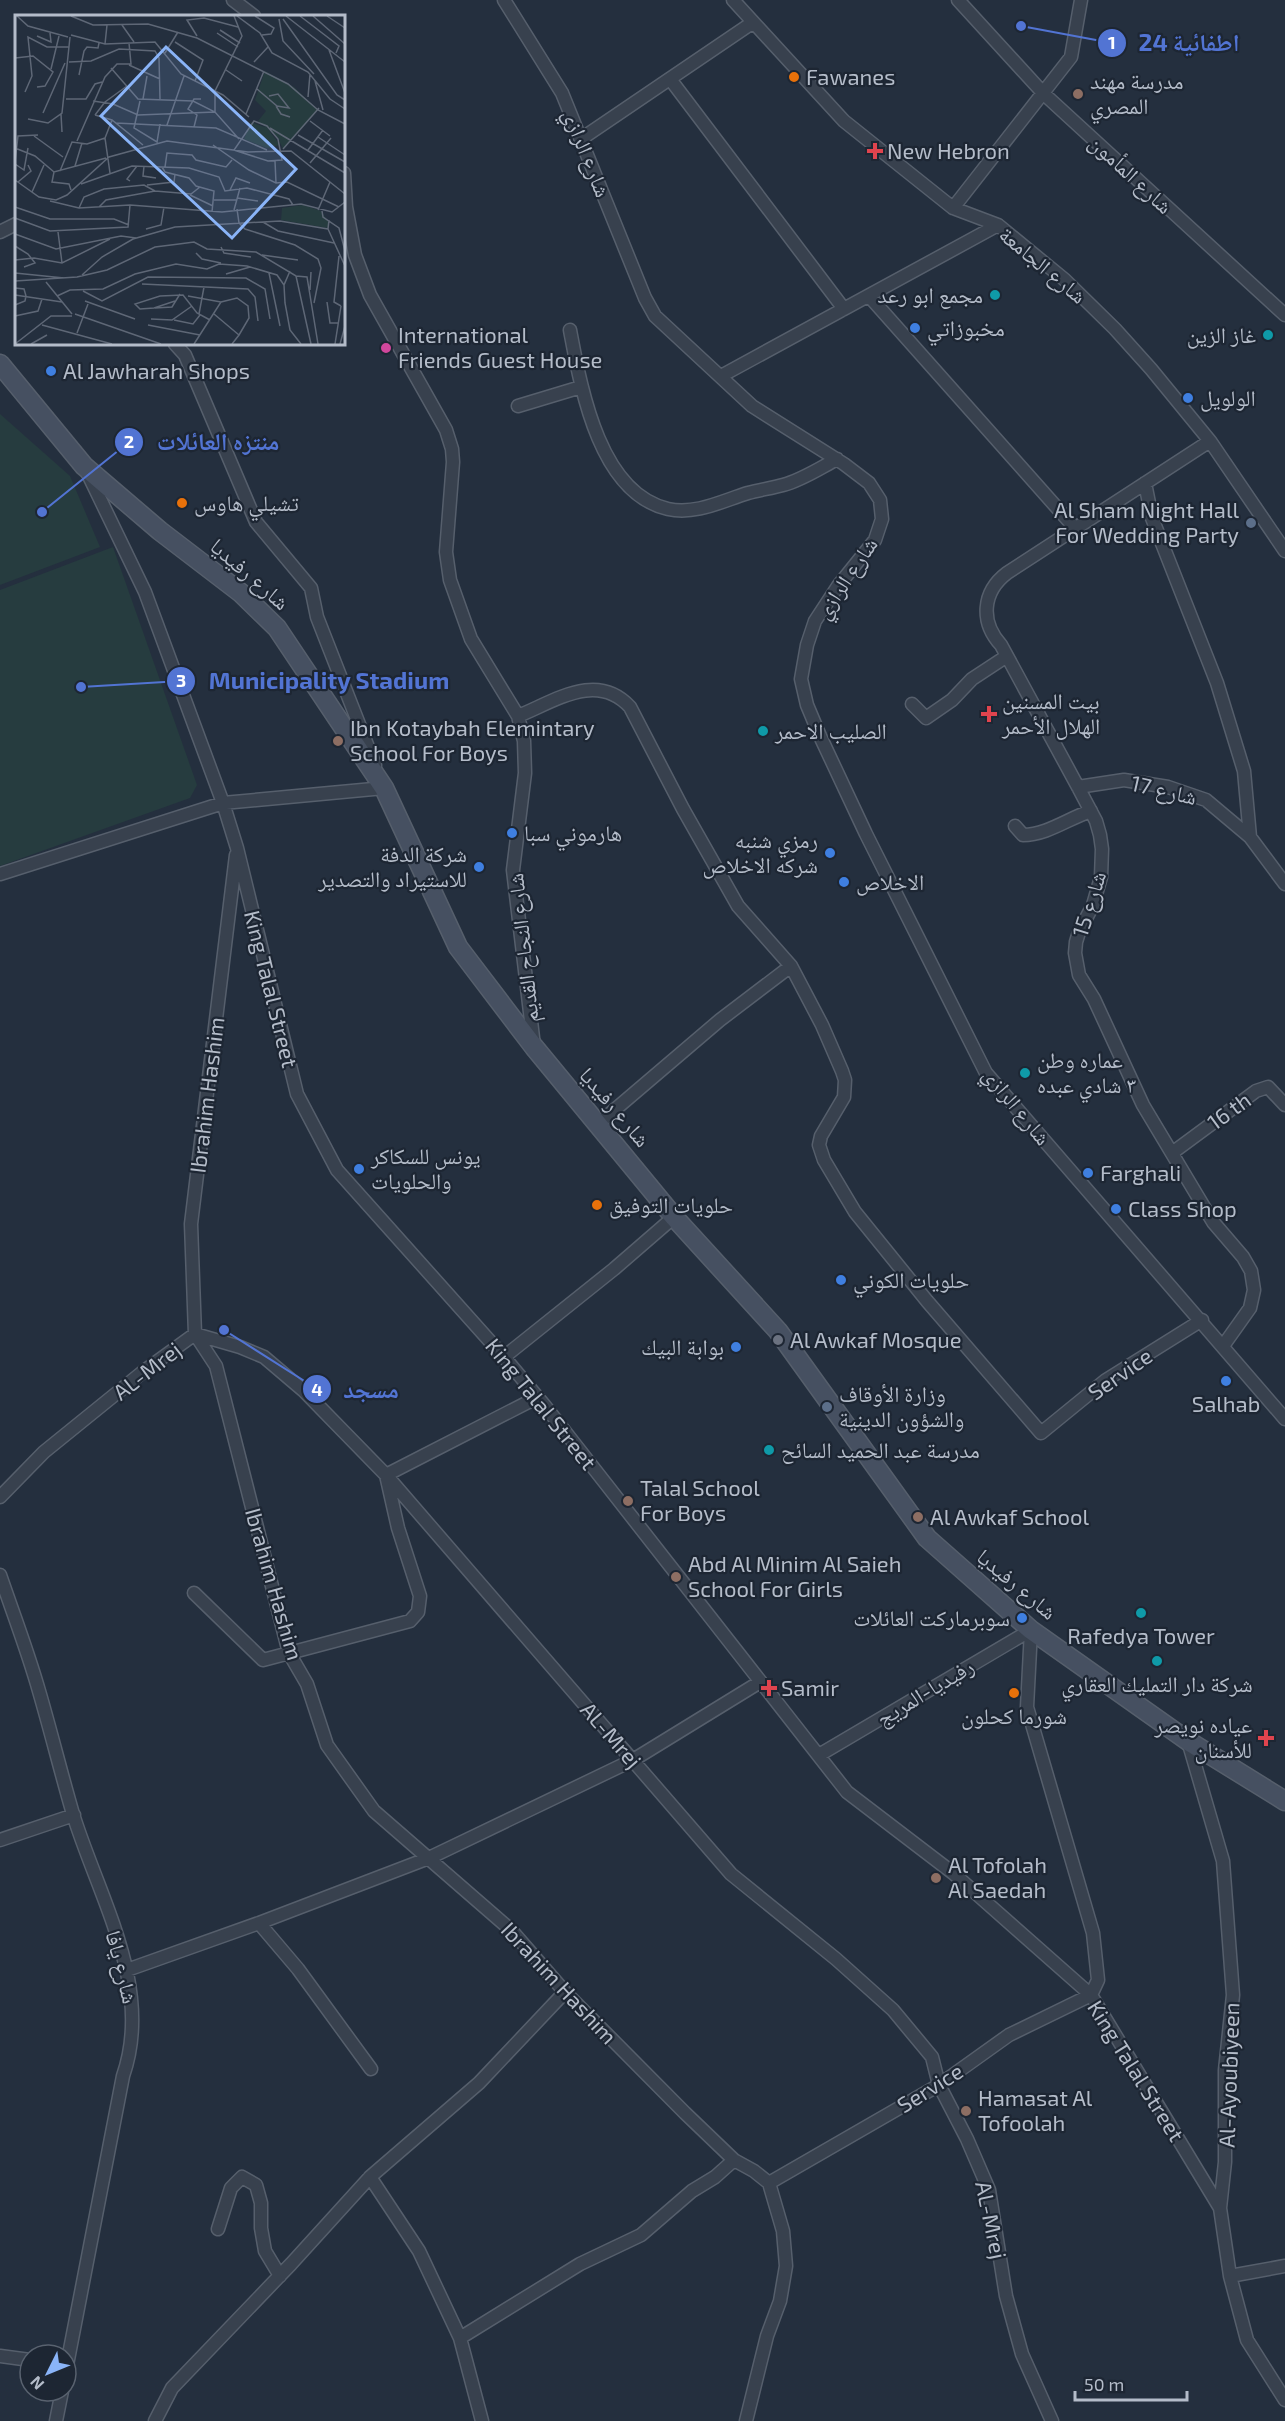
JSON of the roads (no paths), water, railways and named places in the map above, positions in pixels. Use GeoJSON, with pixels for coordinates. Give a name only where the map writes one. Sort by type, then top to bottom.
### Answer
{"type":"FeatureCollection","features":[{"type":"Feature","properties":{"kind":"main road","name":"شارع رفيديا"},"geometry":{"type":"LineString","coordinates":[[0,364],[84,466],[160,531],[241,593],[277,628],[384,788],[458,947],[534,1047],[674,1217],[778,1331],[927,1538],[1031,1630],[1188,1741],[1285,1801]]}},
{"type":"Feature","properties":{"kind":"street"},"geometry":{"type":"LineString","coordinates":[[233,0],[253,15]]}},
{"type":"Feature","properties":{"kind":"street","name":"شارع الرازي"},"geometry":{"type":"LineString","coordinates":[[504,0],[562,93],[649,307],[752,406],[837,459],[869,483],[880,500],[882,519],[875,540],[838,586],[815,621],[807,645],[801,679],[807,705],[866,834],[986,1073],[1202,1320],[1285,1419]]}},
{"type":"Feature","properties":{"kind":"street","name":"شارع الجامعة"},"geometry":{"type":"LineString","coordinates":[[733,0],[844,121],[953,207],[998,225],[1048,265],[1115,329],[1210,441],[1285,551]]}},
{"type":"Feature","properties":{"kind":"street","name":"شارع المأمون"},"geometry":{"type":"LineString","coordinates":[[958,0],[1044,94],[1285,315]]}},
{"type":"Feature","properties":{"kind":"street"},"geometry":{"type":"LineString","coordinates":[[953,207],[1071,57],[1081,0]]}},
{"type":"Feature","properties":{"kind":"street"},"geometry":{"type":"LineString","coordinates":[[581,139],[752,23]]}},
{"type":"Feature","properties":{"kind":"street"},"geometry":{"type":"LineString","coordinates":[[670,79],[844,309]]}},
{"type":"Feature","properties":{"kind":"street","name":"شارع النجاح القديم"},"geometry":{"type":"LineString","coordinates":[[345,190],[355,255],[370,295],[446,430],[452,448],[453,462],[446,552],[456,600],[471,639],[518,716],[526,756],[513,870],[534,1047]]}},
{"type":"Feature","properties":{"kind":"street"},"geometry":{"type":"LineString","coordinates":[[0,232],[15,224]]}},
{"type":"Feature","properties":{"kind":"street"},"geometry":{"type":"LineString","coordinates":[[721,376],[998,225]]}},
{"type":"Feature","properties":{"kind":"street"},"geometry":{"type":"LineString","coordinates":[[869,296],[1075,528]]}},
{"type":"Feature","properties":{"kind":"street"},"geometry":{"type":"LineString","coordinates":[[570,330],[584,402],[600,441],[629,487],[651,503],[670,509],[702,509],[749,493],[785,485],[837,459]]}},
{"type":"Feature","properties":{"kind":"street"},"geometry":{"type":"LineString","coordinates":[[0,874],[223,803],[384,788],[317,617],[311,588],[256,522],[185,355],[176,345]]}},
{"type":"Feature","properties":{"kind":"street"},"geometry":{"type":"LineString","coordinates":[[518,406],[581,387]]}},
{"type":"Feature","properties":{"kind":"street","name":"شارع 15"},"geometry":{"type":"LineString","coordinates":[[1210,441],[1007,573],[994,585],[986,611],[994,637],[1007,656],[1091,811],[1100,835],[1102,870],[1098,891],[1079,932],[1075,953],[1084,984],[1094,999],[1143,1105],[1213,1222],[1243,1257],[1251,1271],[1254,1290],[1250,1308],[1223,1346]]}},
{"type":"Feature","properties":{"kind":"street","name":"King Talal Street"},"geometry":{"type":"LineString","coordinates":[[84,466],[145,592],[223,803],[237,848],[297,1094],[337,1170],[538,1397],[847,1792],[953,1873],[1091,1995],[1220,2208]]}},
{"type":"Feature","properties":{"kind":"street"},"geometry":{"type":"LineString","coordinates":[[1145,483],[1152,518],[1217,683],[1244,771],[1250,837]]}},
{"type":"Feature","properties":{"kind":"street"},"geometry":{"type":"LineString","coordinates":[[912,704],[926,718],[952,700],[972,679],[1007,656]]}},
{"type":"Feature","properties":{"kind":"street"},"geometry":{"type":"LineString","coordinates":[[518,716],[590,689],[607,690],[623,699],[630,707],[738,906],[791,966],[720,1020],[598,1124]]}},
{"type":"Feature","properties":{"kind":"street","name":"شارع 17"},"geometry":{"type":"LineString","coordinates":[[1078,787],[1124,780],[1168,787],[1206,800],[1250,837],[1285,884]]}},
{"type":"Feature","properties":{"kind":"street"},"geometry":{"type":"LineString","coordinates":[[1015,826],[1023,835],[1036,835],[1072,817],[1091,811]]}},
{"type":"Feature","properties":{"kind":"street","name":"Ibrahim Hashim"},"geometry":{"type":"LineString","coordinates":[[237,848],[191,1224],[195,1334],[216,1366],[289,1653],[307,1684],[327,1745],[374,1811],[511,1930],[565,1992],[734,2160],[769,2183]]}},
{"type":"Feature","properties":{"kind":"street","name":"Service"},"geometry":{"type":"LineString","coordinates":[[791,966],[822,1025],[845,1080],[844,1097],[821,1136],[819,1145],[824,1160],[855,1212],[927,1301],[1041,1433],[1106,1380],[1202,1320]]}},
{"type":"Feature","properties":{"kind":"street","name":"16 th"},"geometry":{"type":"LineString","coordinates":[[1172,1153],[1256,1091],[1268,1087],[1285,1106]]}},
{"type":"Feature","properties":{"kind":"street"},"geometry":{"type":"LineString","coordinates":[[504,1357],[614,1269],[674,1217]]}},
{"type":"Feature","properties":{"kind":"street","name":"AL-Mrej"},"geometry":{"type":"LineString","coordinates":[[0,1497],[45,1452],[144,1371],[195,1334],[240,1347],[264,1357],[304,1391],[386,1475],[731,1874],[836,1959],[893,2010],[932,2057],[939,2085],[967,2139],[989,2190],[1006,2296],[1019,2345],[1052,2421]]}},
{"type":"Feature","properties":{"kind":"street"},"geometry":{"type":"LineString","coordinates":[[194,1593],[263,1660],[410,1621],[418,1612],[420,1596],[398,1528],[386,1475],[538,1397]]}},
{"type":"Feature","properties":{"kind":"street","name":"شارع يافا"},"geometry":{"type":"LineString","coordinates":[[0,1575],[39,1689],[74,1815],[127,1970],[133,2014],[131,2048],[123,2076],[71,2343]]}},
{"type":"Feature","properties":{"kind":"street"},"geometry":{"type":"LineString","coordinates":[[1031,1630],[1027,1707],[1093,1933],[1098,1980],[1091,1995]]}},
{"type":"Feature","properties":{"kind":"street","name":"رفيديا-المريج"},"geometry":{"type":"LineString","coordinates":[[819,1755],[1031,1630]]}},
{"type":"Feature","properties":{"kind":"street"},"geometry":{"type":"LineString","coordinates":[[127,1970],[259,1923],[429,1858],[633,1760],[760,1683]]}},
{"type":"Feature","properties":{"kind":"street","name":"Al-Ayoubiyeen"},"geometry":{"type":"LineString","coordinates":[[1188,1741],[1223,1861],[1233,1995],[1225,2070],[1225,2162],[1220,2208],[1230,2276],[1247,2340],[1285,2400]]}},
{"type":"Feature","properties":{"kind":"street"},"geometry":{"type":"LineString","coordinates":[[0,1840],[74,1815]]}},
{"type":"Feature","properties":{"kind":"street"},"geometry":{"type":"LineString","coordinates":[[259,1923],[298,1969],[371,2069]]}},
{"type":"Feature","properties":{"kind":"street"},"geometry":{"type":"LineString","coordinates":[[155,2421],[172,2388],[280,2276],[370,2177],[479,2083],[565,1992]]}},
{"type":"Feature","properties":{"kind":"street","name":"Service"},"geometry":{"type":"LineString","coordinates":[[769,2183],[939,2085],[1010,2035],[1091,1995]]}},
{"type":"Feature","properties":{"kind":"street"},"geometry":{"type":"LineString","coordinates":[[460,2337],[580,2264],[641,2235],[692,2191],[715,2177],[734,2160]]}},
{"type":"Feature","properties":{"kind":"street"},"geometry":{"type":"LineString","coordinates":[[218,2229],[231,2187],[242,2177],[256,2185],[261,2203],[261,2228],[265,2251],[280,2276]]}},
{"type":"Feature","properties":{"kind":"street"},"geometry":{"type":"LineString","coordinates":[[370,2177],[419,2251],[460,2337],[482,2421]]}},
{"type":"Feature","properties":{"kind":"street"},"geometry":{"type":"LineString","coordinates":[[746,2421],[767,2336],[780,2301],[786,2266],[780,2213],[769,2183]]}},
{"type":"Feature","properties":{"kind":"street"},"geometry":{"type":"LineString","coordinates":[[1230,2276],[1285,2266]]}},
{"type":"Feature","properties":{"kind":"street"},"geometry":{"type":"LineString","coordinates":[[0,2356],[18,2358]]}},
{"type":"Feature","properties":{"kind":"street"},"geometry":{"type":"LineString","coordinates":[[56,2421],[60,2403]]}},
{"type":"Feature","properties":{"kind":"place","name":"اطفائية 24"},"geometry":{"type":"Point","coordinates":[1021,26]}},
{"type":"Feature","properties":{"kind":"place","name":"Fawanes"},"geometry":{"type":"Point","coordinates":[794,77]}},
{"type":"Feature","properties":{"kind":"place","name":"مدرسة مهند المصري"},"geometry":{"type":"Point","coordinates":[1078,94]}},
{"type":"Feature","properties":{"kind":"place","name":"New Hebron"},"geometry":{"type":"Point","coordinates":[875,151]}},
{"type":"Feature","properties":{"kind":"place","name":"مجمع ابو رعد"},"geometry":{"type":"Point","coordinates":[995,295]}},
{"type":"Feature","properties":{"kind":"place","name":"مخبوزاتي"},"geometry":{"type":"Point","coordinates":[915,328]}},
{"type":"Feature","properties":{"kind":"place","name":"غاز الزين"},"geometry":{"type":"Point","coordinates":[1268,335]}},
{"type":"Feature","properties":{"kind":"place","name":"International Friends Guest House"},"geometry":{"type":"Point","coordinates":[386,348]}},
{"type":"Feature","properties":{"kind":"place","name":"Al Jawharah Shops"},"geometry":{"type":"Point","coordinates":[51,371]}},
{"type":"Feature","properties":{"kind":"place","name":"الولويل"},"geometry":{"type":"Point","coordinates":[1188,398]}},
{"type":"Feature","properties":{"kind":"place","name":"تشيلي هاوس"},"geometry":{"type":"Point","coordinates":[182,503]}},
{"type":"Feature","properties":{"kind":"place","name":"منتزه العائلات"},"geometry":{"type":"Point","coordinates":[42,512]}},
{"type":"Feature","properties":{"kind":"place","name":"Al Sham Night Hall For Wedding Party"},"geometry":{"type":"Point","coordinates":[1251,523]}},
{"type":"Feature","properties":{"kind":"place","name":"Municipality Stadium"},"geometry":{"type":"Point","coordinates":[81,687]}},
{"type":"Feature","properties":{"kind":"place","name":"بيت المسنين الهلال الأحمر"},"geometry":{"type":"Point","coordinates":[989,714]}},
{"type":"Feature","properties":{"kind":"place","name":"الصليب الاحمر"},"geometry":{"type":"Point","coordinates":[763,731]}},
{"type":"Feature","properties":{"kind":"place","name":"Ibn Kotaybah Elemintary School For Boys"},"geometry":{"type":"Point","coordinates":[338,741]}},
{"type":"Feature","properties":{"kind":"place","name":"هارموني سبا"},"geometry":{"type":"Point","coordinates":[512,833]}},
{"type":"Feature","properties":{"kind":"place","name":"رمزي شنبه شركه الاخلاص"},"geometry":{"type":"Point","coordinates":[830,853]}},
{"type":"Feature","properties":{"kind":"place","name":"شركة الدفة للاستيراد والتصدير"},"geometry":{"type":"Point","coordinates":[479,867]}},
{"type":"Feature","properties":{"kind":"place","name":"الاخلاص"},"geometry":{"type":"Point","coordinates":[844,882]}},
{"type":"Feature","properties":{"kind":"place","name":"عماره وطن ٣ شادي عبده"},"geometry":{"type":"Point","coordinates":[1025,1073]}},
{"type":"Feature","properties":{"kind":"place","name":"يونس للسكاكر والحلويات"},"geometry":{"type":"Point","coordinates":[359,1169]}},
{"type":"Feature","properties":{"kind":"place","name":"Farghali"},"geometry":{"type":"Point","coordinates":[1088,1173]}},
{"type":"Feature","properties":{"kind":"place","name":"حلويات التوفيق"},"geometry":{"type":"Point","coordinates":[597,1205]}},
{"type":"Feature","properties":{"kind":"place","name":"Class Shop"},"geometry":{"type":"Point","coordinates":[1116,1209]}},
{"type":"Feature","properties":{"kind":"place","name":"حلويات الكوني"},"geometry":{"type":"Point","coordinates":[841,1280]}},
{"type":"Feature","properties":{"kind":"place","name":"مسجد"},"geometry":{"type":"Point","coordinates":[224,1330]}},
{"type":"Feature","properties":{"kind":"place","name":"Al Awkaf Mosque"},"geometry":{"type":"Point","coordinates":[778,1340]}},
{"type":"Feature","properties":{"kind":"place","name":"بوابة البيك"},"geometry":{"type":"Point","coordinates":[736,1347]}},
{"type":"Feature","properties":{"kind":"place","name":"Salhab"},"geometry":{"type":"Point","coordinates":[1226,1381]}},
{"type":"Feature","properties":{"kind":"place","name":"وزارة الأوقاف والشؤون الدينية"},"geometry":{"type":"Point","coordinates":[827,1407]}},
{"type":"Feature","properties":{"kind":"place","name":"مدرسة عبد الحميد السائح"},"geometry":{"type":"Point","coordinates":[769,1450]}},
{"type":"Feature","properties":{"kind":"place","name":"Talal School For Boys"},"geometry":{"type":"Point","coordinates":[628,1501]}},
{"type":"Feature","properties":{"kind":"place","name":"Al Awkaf School"},"geometry":{"type":"Point","coordinates":[918,1517]}},
{"type":"Feature","properties":{"kind":"place","name":"Abd Al Minim Al Saieh School For Girls"},"geometry":{"type":"Point","coordinates":[676,1577]}},
{"type":"Feature","properties":{"kind":"place","name":"Rafedya Tower"},"geometry":{"type":"Point","coordinates":[1141,1613]}},
{"type":"Feature","properties":{"kind":"place","name":"سوبرماركت العائلات"},"geometry":{"type":"Point","coordinates":[1022,1618]}},
{"type":"Feature","properties":{"kind":"place","name":"شركة دار التمليك العقاري"},"geometry":{"type":"Point","coordinates":[1157,1661]}},
{"type":"Feature","properties":{"kind":"place","name":"Samir"},"geometry":{"type":"Point","coordinates":[769,1688]}},
{"type":"Feature","properties":{"kind":"place","name":"شورما كحلون"},"geometry":{"type":"Point","coordinates":[1014,1693]}},
{"type":"Feature","properties":{"kind":"place","name":"عياده نويصر للأسنان"},"geometry":{"type":"Point","coordinates":[1266,1738]}},
{"type":"Feature","properties":{"kind":"place","name":"Al Tofolah Al Saedah"},"geometry":{"type":"Point","coordinates":[936,1878]}},
{"type":"Feature","properties":{"kind":"place","name":"Hamasat Al Tofoolah"},"geometry":{"type":"Point","coordinates":[966,2111]}}]}
